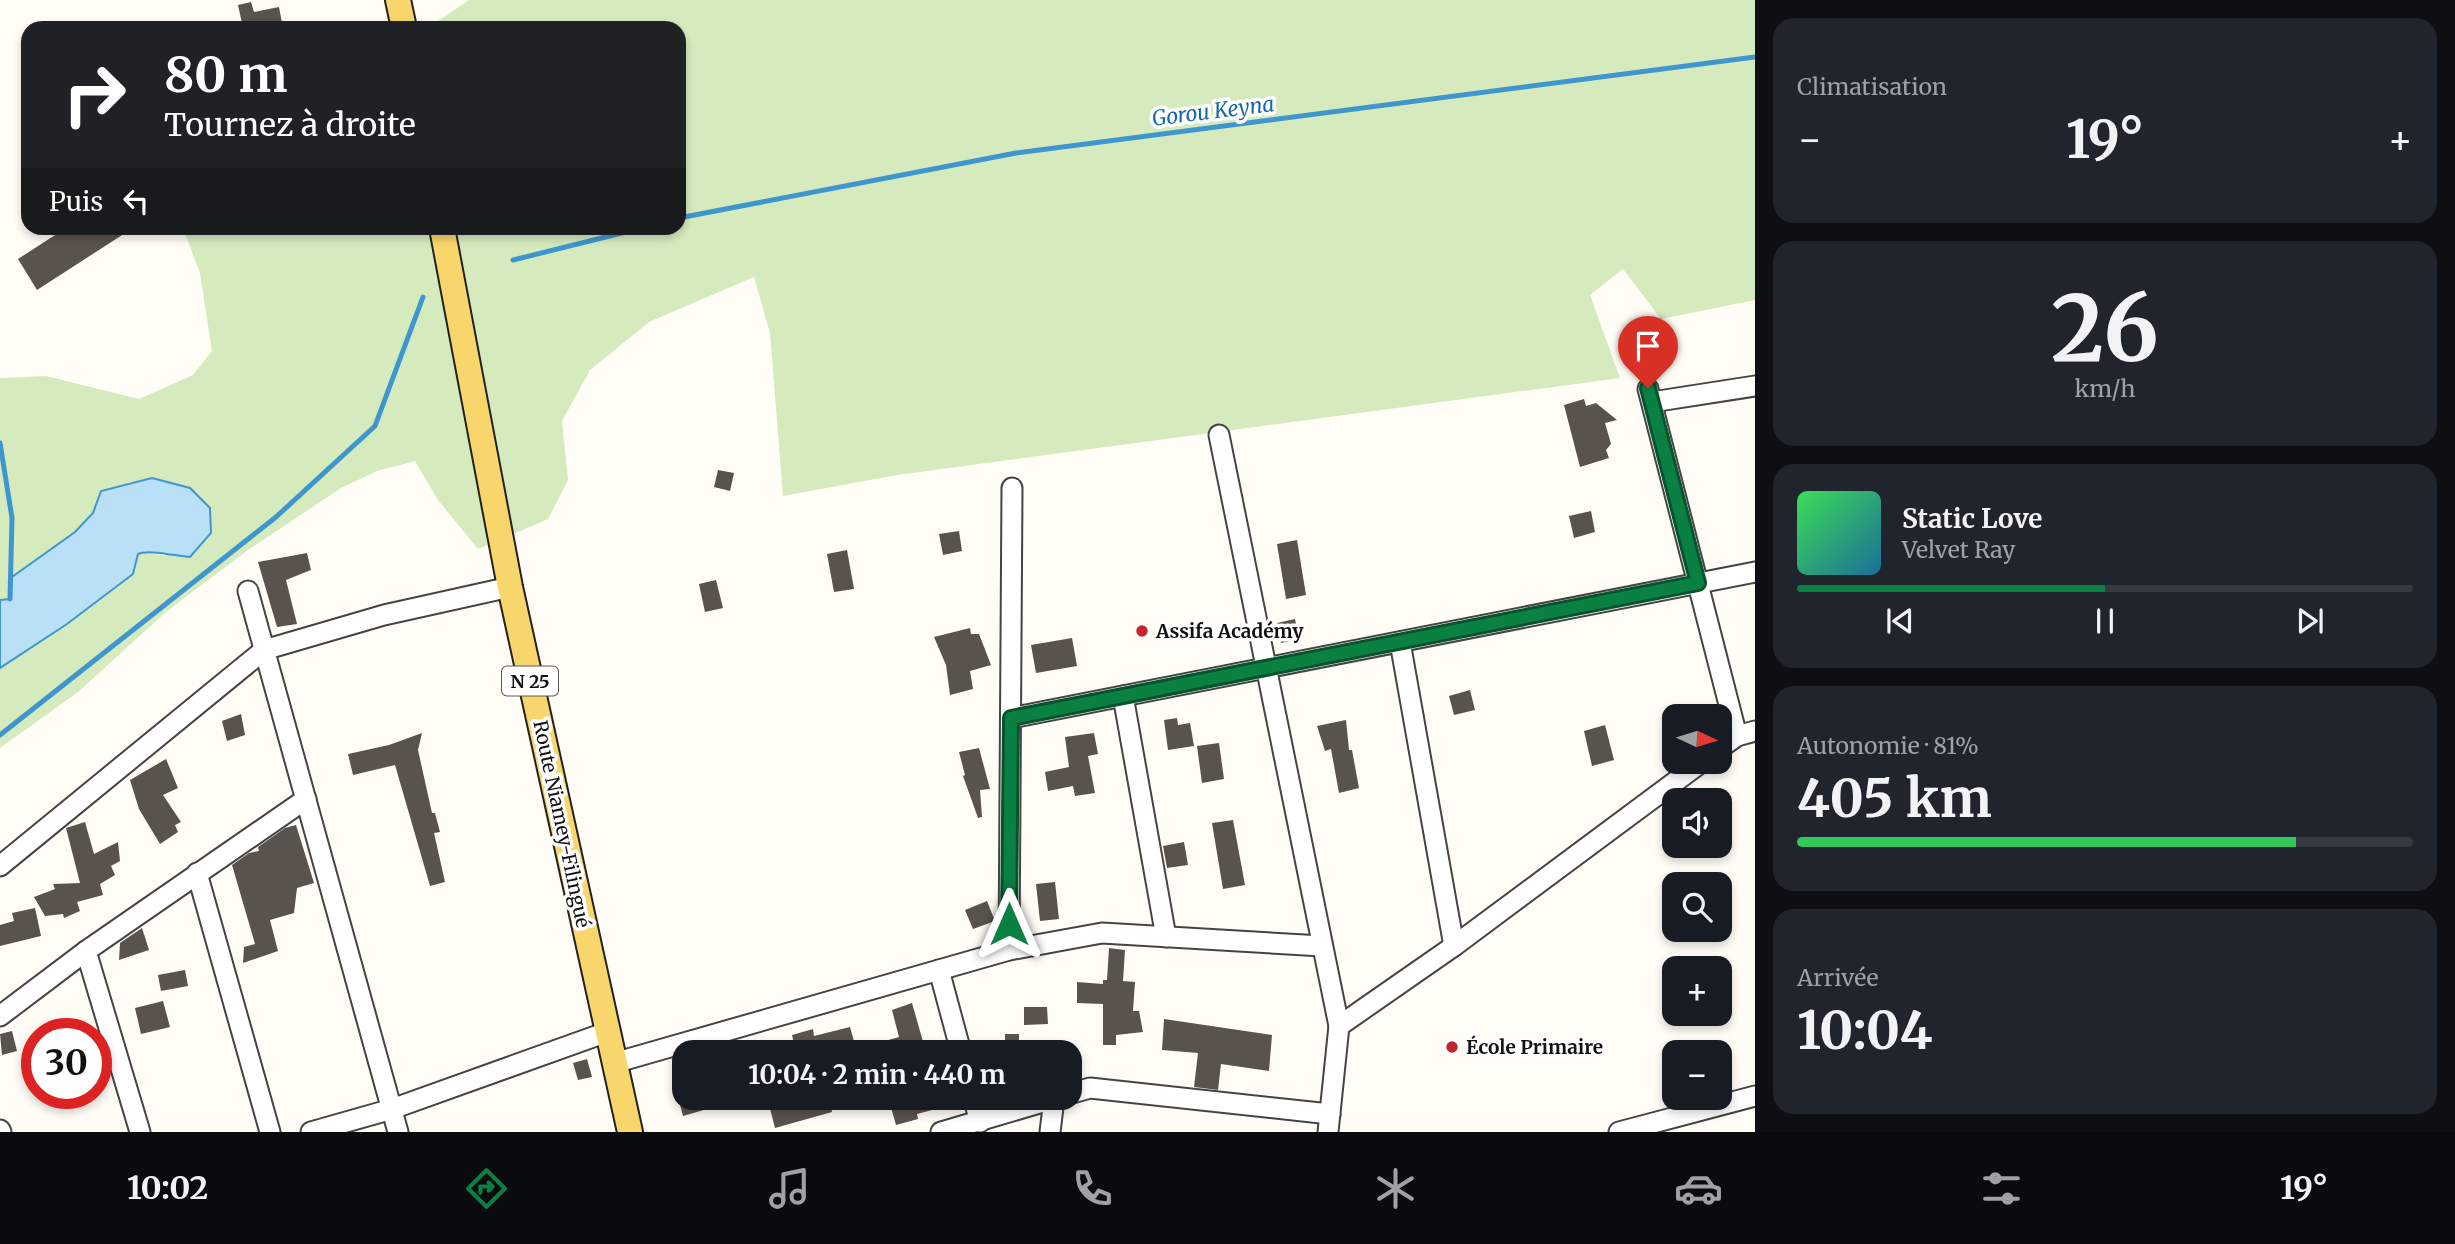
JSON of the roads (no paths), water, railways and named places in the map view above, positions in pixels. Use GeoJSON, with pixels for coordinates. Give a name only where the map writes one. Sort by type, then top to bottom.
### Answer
{"type":"FeatureCollection","features":[{"type":"Feature","properties":{"kind":"main road"},"geometry":{"type":"LineString","coordinates":[[398,0],[402,21]]}},
{"type":"Feature","properties":{"kind":"main road","name":"Route Niamey-Filingué"},"geometry":{"type":"LineString","coordinates":[[443,235],[510,587],[630,1132]]}},
{"type":"Feature","properties":{"kind":"street"},"geometry":{"type":"LineString","coordinates":[[1746,733],[1698,583],[1650,395],[1755,387]]}},
{"type":"Feature","properties":{"kind":"street"},"geometry":{"type":"LineString","coordinates":[[1082,1090],[1090,1088],[1329,1123],[1339,1027],[1219,435]]}},
{"type":"Feature","properties":{"kind":"street"},"geometry":{"type":"LineString","coordinates":[[1009,950],[1012,488]]}},
{"type":"Feature","properties":{"kind":"street"},"geometry":{"type":"LineString","coordinates":[[1011,718],[1755,572]]}},
{"type":"Feature","properties":{"kind":"street"},"geometry":{"type":"LineString","coordinates":[[0,866],[264,650],[384,615],[510,587]]}},
{"type":"Feature","properties":{"kind":"street"},"geometry":{"type":"LineString","coordinates":[[248,591],[398,1132]]}},
{"type":"Feature","properties":{"kind":"street"},"geometry":{"type":"LineString","coordinates":[[1400,642],[1454,946]]}},
{"type":"Feature","properties":{"kind":"street"},"geometry":{"type":"LineString","coordinates":[[1123,696],[1166,937]]}},
{"type":"Feature","properties":{"kind":"street"},"geometry":{"type":"LineString","coordinates":[[1339,1027],[1454,946],[1686,774]]}},
{"type":"Feature","properties":{"kind":"street"},"geometry":{"type":"LineString","coordinates":[[0,1016],[86,951],[306,799]]}},
{"type":"Feature","properties":{"kind":"street"},"geometry":{"type":"LineString","coordinates":[[197,873],[270,1132]]}},
{"type":"Feature","properties":{"kind":"street"},"geometry":{"type":"LineString","coordinates":[[614,1063],[1009,950],[1102,933],[1322,946]]}},
{"type":"Feature","properties":{"kind":"street"},"geometry":{"type":"LineString","coordinates":[[86,951],[140,1132]]}},
{"type":"Feature","properties":{"kind":"street"},"geometry":{"type":"LineString","coordinates":[[939,970],[958,1040]]}},
{"type":"Feature","properties":{"kind":"street"},"geometry":{"type":"LineString","coordinates":[[312,1132],[392,1109],[607,1032]]}},
{"type":"Feature","properties":{"kind":"street"},"geometry":{"type":"LineString","coordinates":[[1619,1132],[1755,1097]]}},
{"type":"Feature","properties":{"kind":"street"},"geometry":{"type":"LineString","coordinates":[[977,1110],[980,1122]]}},
{"type":"Feature","properties":{"kind":"street"},"geometry":{"type":"LineString","coordinates":[[942,1132],[1019,1110]]}},
{"type":"Feature","properties":{"kind":"street"},"geometry":{"type":"LineString","coordinates":[[1050,1132],[1057,1110]]}},
{"type":"Feature","properties":{"kind":"water"},"geometry":{"type":"Polygon","coordinates":[[[152,478],[190,488],[210,508],[211,533],[190,557],[155,552],[138,554],[133,574],[67,624],[0,668],[0,600],[10,599],[12,577],[75,532],[93,513],[101,491],[152,478]]]}},
{"type":"Feature","properties":{"kind":"waterway","name":"Gorou Keyna"},"geometry":{"type":"LineString","coordinates":[[686,217],[1016,153],[1755,57]]}},
{"type":"Feature","properties":{"kind":"waterway","name":"Gorou Keyna"},"geometry":{"type":"LineString","coordinates":[[513,260],[614,235]]}},
{"type":"Feature","properties":{"kind":"waterway"},"geometry":{"type":"LineString","coordinates":[[0,735],[276,517],[375,426],[423,297]]}},
{"type":"Feature","properties":{"kind":"waterway"},"geometry":{"type":"LineString","coordinates":[[0,443],[12,518],[10,599]]}},
{"type":"Feature","properties":{"kind":"place","name":"Assifa Académy"},"geometry":{"type":"Point","coordinates":[1142,631]}},
{"type":"Feature","properties":{"kind":"place","name":"École Primaire"},"geometry":{"type":"Point","coordinates":[1452,1047]}}]}
